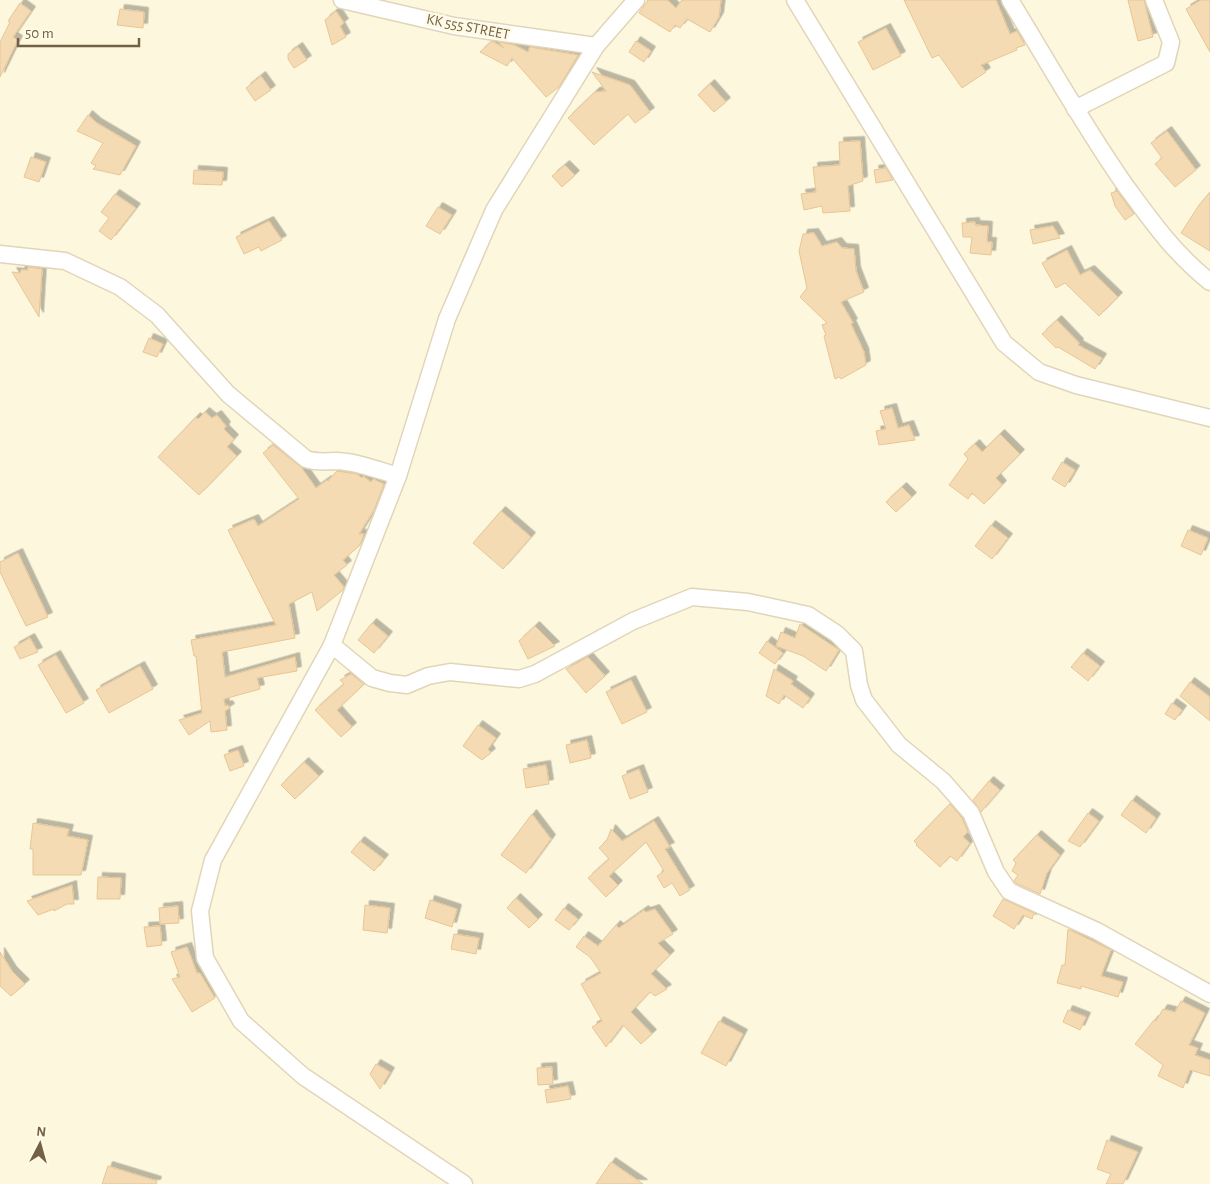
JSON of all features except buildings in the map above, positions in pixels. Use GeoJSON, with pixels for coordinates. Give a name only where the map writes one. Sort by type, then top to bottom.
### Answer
{"type":"FeatureCollection","features":[{"type":"Feature","properties":{"kind":"street","name":"KK 555 STREET"},"geometry":{"type":"LineString","coordinates":[[342,0],[454,26],[596,46]]}},
{"type":"Feature","properties":{"kind":"street"},"geometry":{"type":"LineString","coordinates":[[464,1184],[303,1076],[241,1021],[205,958],[200,910],[213,860],[332,645],[398,476],[447,319],[494,210],[620,7],[636,0]]}},
{"type":"Feature","properties":{"kind":"street"},"geometry":{"type":"LineString","coordinates":[[795,0],[1004,343],[1038,372],[1076,386],[1210,418]]}},
{"type":"Feature","properties":{"kind":"street"},"geometry":{"type":"LineString","coordinates":[[1010,0],[1095,142],[1155,226],[1182,260],[1210,282]]}},
{"type":"Feature","properties":{"kind":"street"},"geometry":{"type":"LineString","coordinates":[[1076,109],[1166,63],[1171,42],[1154,0]]}},
{"type":"Feature","properties":{"kind":"street"},"geometry":{"type":"LineString","coordinates":[[0,254],[65,261],[120,287],[157,315],[228,394],[306,459],[318,463],[337,461],[398,476]]}},
{"type":"Feature","properties":{"kind":"street"},"geometry":{"type":"LineString","coordinates":[[332,645],[372,678],[390,683],[407,685],[428,676],[450,672],[518,679],[535,674],[633,621],[692,597],[748,602],[808,615],[837,634],[854,651],[859,685],[864,700],[899,745],[943,780],[971,813],[996,872],[1009,891],[1030,903],[1097,932],[1210,994]]}}]}
